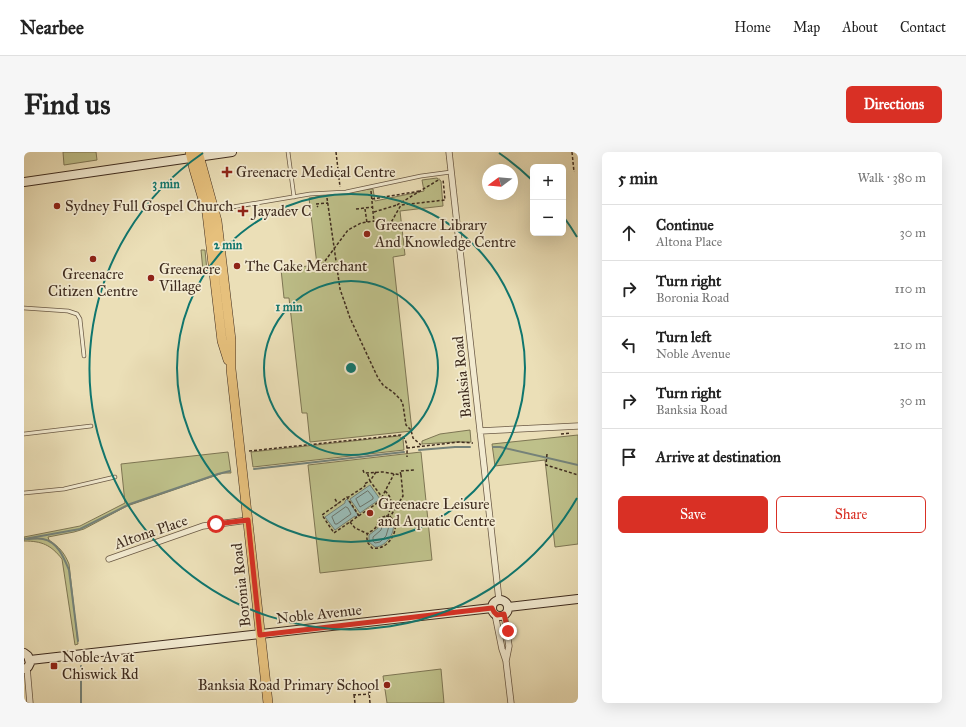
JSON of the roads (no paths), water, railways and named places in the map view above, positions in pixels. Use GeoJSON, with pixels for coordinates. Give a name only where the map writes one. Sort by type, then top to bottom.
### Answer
{"type":"FeatureCollection","features":[{"type":"Feature","properties":{"kind":"main road","name":"Boronia Road"},"geometry":{"type":"LineString","coordinates":[[194,155],[215,210],[222,256],[232,340],[231,369],[268,703]]}},
{"type":"Feature","properties":{"kind":"main road","name":"Boronia Road"},"geometry":{"type":"LineString","coordinates":[[194,155],[207,213],[222,341],[231,369]]}},
{"type":"Feature","properties":{"kind":"street"},"geometry":{"type":"LineString","coordinates":[[24,182],[194,155],[232,152]]}},
{"type":"Feature","properties":{"kind":"street","name":"Banksia Road"},"geometry":{"type":"LineString","coordinates":[[449,152],[499,600]]}},
{"type":"Feature","properties":{"kind":"street"},"geometry":{"type":"LineString","coordinates":[[480,430],[578,426]]}},
{"type":"Feature","properties":{"kind":"street","name":"Altona Place"},"geometry":{"type":"LineString","coordinates":[[109,559],[203,526],[248,520]]}},
{"type":"Feature","properties":{"kind":"street"},"geometry":{"type":"LineString","coordinates":[[494,611],[500,616],[506,611],[578,599]]}},
{"type":"Feature","properties":{"kind":"street"},"geometry":{"type":"LineString","coordinates":[[506,661],[509,646],[506,611],[504,601],[499,600],[495,602],[494,611],[506,661],[511,703]]}},
{"type":"Feature","properties":{"kind":"street","name":"Noble Avenue"},"geometry":{"type":"LineString","coordinates":[[27,666],[260,635],[494,611]]}},
{"type":"Feature","properties":{"kind":"street"},"geometry":{"type":"LineString","coordinates":[[24,653],[28,656],[27,666],[30,703]]}},
{"type":"Feature","properties":{"kind":"lane"},"geometry":{"type":"LineString","coordinates":[[288,152],[294,197]]}},
{"type":"Feature","properties":{"kind":"lane"},"geometry":{"type":"LineString","coordinates":[[215,210],[327,192],[341,192],[421,176],[451,172]]}},
{"type":"Feature","properties":{"kind":"lane"},"geometry":{"type":"LineString","coordinates":[[24,308],[60,310],[77,314],[80,320],[84,356]]}},
{"type":"Feature","properties":{"kind":"lane"},"geometry":{"type":"LineString","coordinates":[[24,434],[91,426]]}},
{"type":"Feature","properties":{"kind":"lane"},"geometry":{"type":"LineString","coordinates":[[24,493],[64,489],[114,478]]}},
{"type":"Feature","properties":{"kind":"water"},"geometry":{"type":"Polygon","coordinates":[[[370,485],[380,499],[360,513],[350,499],[370,485]]]}},
{"type":"Feature","properties":{"kind":"water"},"geometry":{"type":"Polygon","coordinates":[[[347,499],[358,515],[335,530],[325,517],[345,503],[347,499]]]}},
{"type":"Feature","properties":{"kind":"water"},"geometry":{"type":"Polygon","coordinates":[[[386,518],[391,520],[393,524],[392,534],[385,543],[375,547],[369,542],[369,535],[378,528],[381,521],[386,518]]]}},
{"type":"Feature","properties":{"kind":"waterway"},"geometry":{"type":"LineString","coordinates":[[419,450],[470,447]]}},
{"type":"Feature","properties":{"kind":"waterway"},"geometry":{"type":"LineString","coordinates":[[493,447],[500,447],[578,465]]}},
{"type":"Feature","properties":{"kind":"waterway"},"geometry":{"type":"LineString","coordinates":[[254,469],[404,452]]}},
{"type":"Feature","properties":{"kind":"waterway"},"geometry":{"type":"LineString","coordinates":[[24,539],[80,529],[130,504],[230,471]]}},
{"type":"Feature","properties":{"kind":"waterway"},"geometry":{"type":"LineString","coordinates":[[27,539],[41,539],[48,541],[53,543],[60,551],[69,570],[78,641]]}},
{"type":"Feature","properties":{"kind":"waterway"},"geometry":{"type":"LineString","coordinates":[[81,666],[81,703]]}},
{"type":"Feature","properties":{"kind":"place","name":"Greenacre Medical Centre"},"geometry":{"type":"Point","coordinates":[227,172]}},
{"type":"Feature","properties":{"kind":"place","name":"Sydney Full Gospel Church"},"geometry":{"type":"Point","coordinates":[57,206]}},
{"type":"Feature","properties":{"kind":"place","name":"Jayadev C"},"geometry":{"type":"Point","coordinates":[243,211]}},
{"type":"Feature","properties":{"kind":"place","name":"Greenacre Library And Knowledge Centre"},"geometry":{"type":"Point","coordinates":[367,234]}},
{"type":"Feature","properties":{"kind":"place","name":"Greenacre Citizen Centre"},"geometry":{"type":"Point","coordinates":[93,259]}},
{"type":"Feature","properties":{"kind":"place","name":"The Cake Merchant"},"geometry":{"type":"Point","coordinates":[237,266]}},
{"type":"Feature","properties":{"kind":"place","name":"Greenacre Village"},"geometry":{"type":"Point","coordinates":[151,278]}},
{"type":"Feature","properties":{"kind":"place","name":"Greenacre Leisure and Aquatic Centre"},"geometry":{"type":"Point","coordinates":[370,513]}},
{"type":"Feature","properties":{"kind":"place","name":"Noble Av at Chiswick Rd"},"geometry":{"type":"Point","coordinates":[54,666]}},
{"type":"Feature","properties":{"kind":"place","name":"Banksia Road Primary School"},"geometry":{"type":"Point","coordinates":[387,685]}}]}
